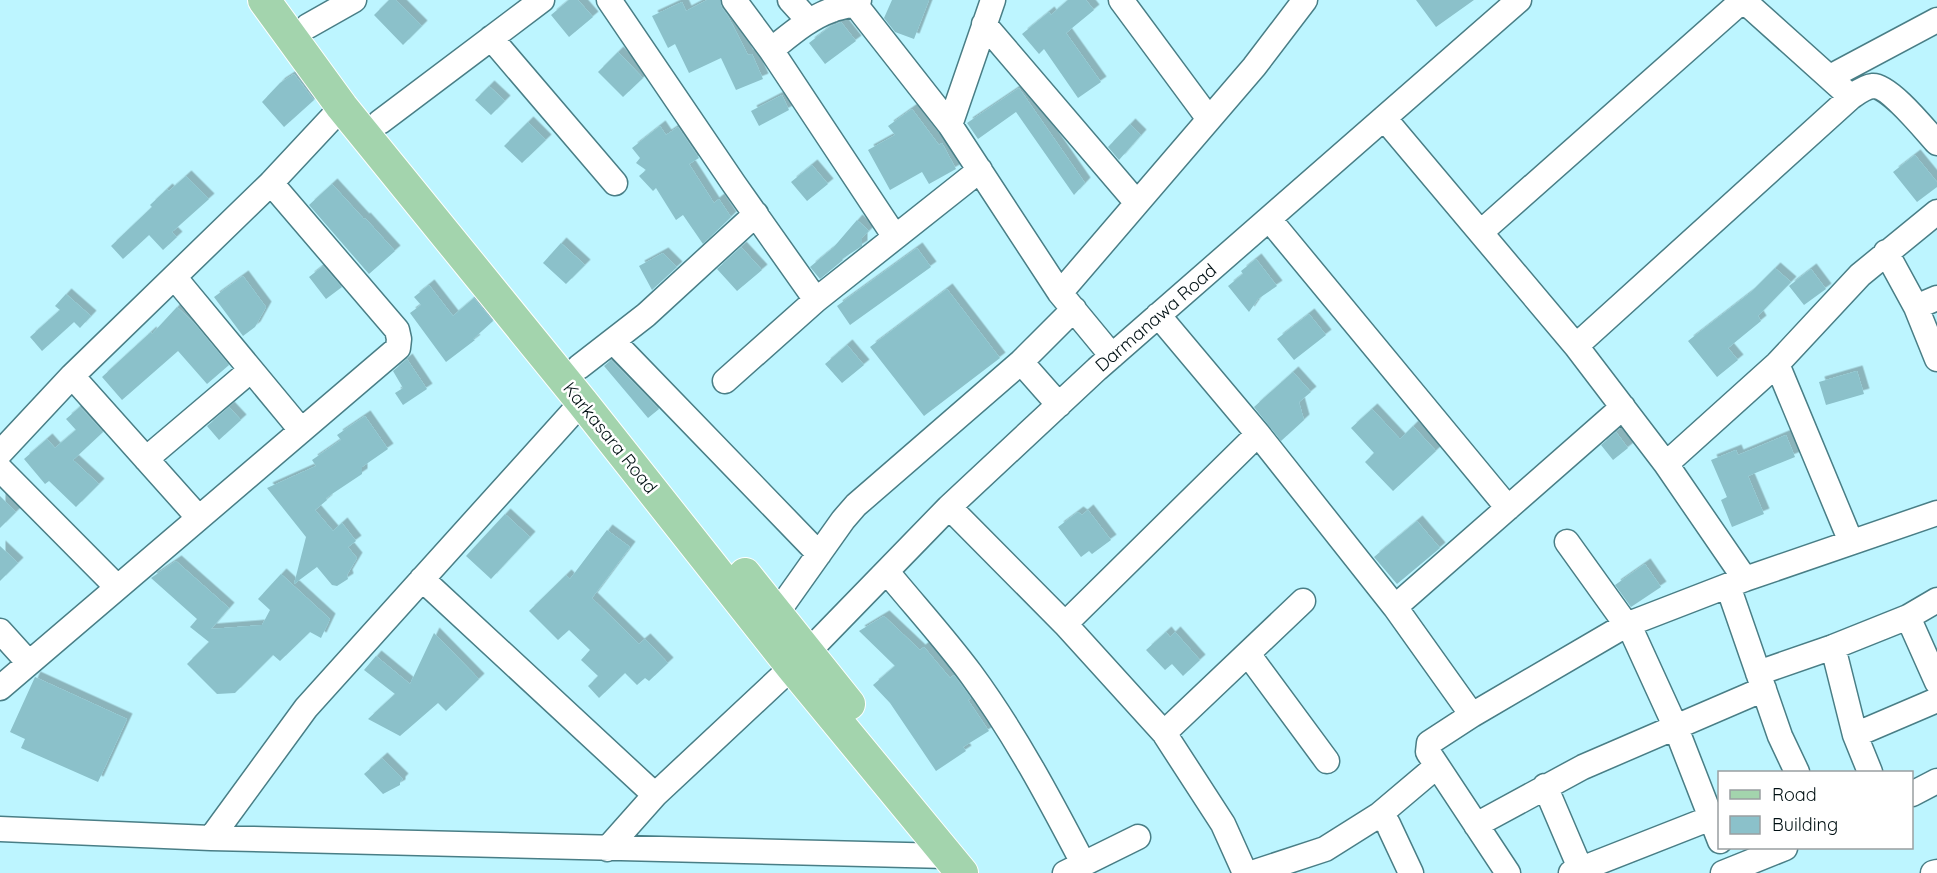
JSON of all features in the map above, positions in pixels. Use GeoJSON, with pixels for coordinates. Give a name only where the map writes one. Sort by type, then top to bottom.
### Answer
{"type":"FeatureCollection","features":[{"type":"Feature","properties":{"kind":"main road","name":"Karkasara Road"},"geometry":{"type":"LineString","coordinates":[[264,0],[342,107],[400,162],[579,367],[777,613],[800,660],[955,864]]}},
{"type":"Feature","properties":{"kind":"main road","name":"Karkasara Road"},"geometry":{"type":"LineString","coordinates":[[290,0],[354,90],[380,122],[400,162],[582,402],[800,660],[985,873]]}},
{"type":"Feature","properties":{"kind":"street"},"geometry":{"type":"LineString","coordinates":[[308,26],[354,0]]}},
{"type":"Feature","properties":{"kind":"street"},"geometry":{"type":"LineString","coordinates":[[380,122],[542,0]]}},
{"type":"Feature","properties":{"kind":"street"},"geometry":{"type":"LineString","coordinates":[[609,0],[816,300]]}},
{"type":"Feature","properties":{"kind":"street"},"geometry":{"type":"LineString","coordinates":[[734,0],[771,50],[896,237]]}},
{"type":"Feature","properties":{"kind":"street"},"geometry":{"type":"LineString","coordinates":[[790,0],[809,21]]}},
{"type":"Feature","properties":{"kind":"street"},"geometry":{"type":"LineString","coordinates":[[950,125],[993,0]]}},
{"type":"Feature","properties":{"kind":"street"},"geometry":{"type":"LineString","coordinates":[[1121,0],[1209,119]]}},
{"type":"Feature","properties":{"kind":"street"},"geometry":{"type":"LineString","coordinates":[[777,613],[856,505],[1021,362],[1137,203],[1254,66],[1305,0]]}},
{"type":"Feature","properties":{"kind":"street","name":"Darmanawa Road"},"geometry":{"type":"LineString","coordinates":[[606,849],[655,795],[800,660],[950,507],[1059,405],[1158,315],[1519,0]]}},
{"type":"Feature","properties":{"kind":"street"},"geometry":{"type":"LineString","coordinates":[[1481,232],[1743,0],[1851,97]]}},
{"type":"Feature","properties":{"kind":"street"},"geometry":{"type":"LineString","coordinates":[[771,50],[809,21],[857,2],[950,125],[1067,301],[1112,356]]}},
{"type":"Feature","properties":{"kind":"street"},"geometry":{"type":"LineString","coordinates":[[1830,77],[1937,20]]}},
{"type":"Feature","properties":{"kind":"street"},"geometry":{"type":"LineString","coordinates":[[984,24],[1137,203]]}},
{"type":"Feature","properties":{"kind":"street"},"geometry":{"type":"LineString","coordinates":[[491,38],[615,183]]}},
{"type":"Feature","properties":{"kind":"street"},"geometry":{"type":"LineString","coordinates":[[1576,346],[1851,97],[1864,89],[1874,86],[1884,90],[1937,143]]}},
{"type":"Feature","properties":{"kind":"street"},"geometry":{"type":"LineString","coordinates":[[0,453],[72,376],[271,183],[342,107]]}},
{"type":"Feature","properties":{"kind":"street"},"geometry":{"type":"LineString","coordinates":[[1384,118],[1576,346],[1666,464],[1736,583],[1761,681],[1780,736],[1797,771]]}},
{"type":"Feature","properties":{"kind":"street"},"geometry":{"type":"LineString","coordinates":[[725,381],[816,300],[980,170]]}},
{"type":"Feature","properties":{"kind":"street"},"geometry":{"type":"LineString","coordinates":[[0,688],[398,348],[397,330],[271,183]]}},
{"type":"Feature","properties":{"kind":"street"},"geometry":{"type":"LineString","coordinates":[[1666,464],[1777,364],[1860,275],[1937,212]]}},
{"type":"Feature","properties":{"kind":"street"},"geometry":{"type":"LineString","coordinates":[[579,367],[646,315],[756,214]]}},
{"type":"Feature","properties":{"kind":"street"},"geometry":{"type":"LineString","coordinates":[[1269,219],[1508,508]]}},
{"type":"Feature","properties":{"kind":"street"},"geometry":{"type":"LineString","coordinates":[[1886,252],[1927,303],[1937,359]]}},
{"type":"Feature","properties":{"kind":"street"},"geometry":{"type":"LineString","coordinates":[[175,278],[301,430]]}},
{"type":"Feature","properties":{"kind":"street"},"geometry":{"type":"LineString","coordinates":[[1158,315],[1258,434],[1395,607],[1472,715]]}},
{"type":"Feature","properties":{"kind":"street"},"geometry":{"type":"LineString","coordinates":[[613,341],[819,554]]}},
{"type":"Feature","properties":{"kind":"street"},"geometry":{"type":"LineString","coordinates":[[1021,362],[1059,405]]}},
{"type":"Feature","properties":{"kind":"street"},"geometry":{"type":"LineString","coordinates":[[1777,364],[1851,542]]}},
{"type":"Feature","properties":{"kind":"street"},"geometry":{"type":"LineString","coordinates":[[146,459],[250,370]]}},
{"type":"Feature","properties":{"kind":"street"},"geometry":{"type":"LineString","coordinates":[[72,376],[198,517]]}},
{"type":"Feature","properties":{"kind":"street"},"geometry":{"type":"LineString","coordinates":[[211,838],[306,708],[582,402]]}},
{"type":"Feature","properties":{"kind":"street"},"geometry":{"type":"LineString","coordinates":[[1395,607],[1623,406]]}},
{"type":"Feature","properties":{"kind":"street"},"geometry":{"type":"LineString","coordinates":[[1065,624],[1258,434]]}},
{"type":"Feature","properties":{"kind":"street"},"geometry":{"type":"LineString","coordinates":[[0,469],[117,586]]}},
{"type":"Feature","properties":{"kind":"street"},"geometry":{"type":"LineString","coordinates":[[950,507],[1065,624],[1164,733],[1223,824],[1245,873]]}},
{"type":"Feature","properties":{"kind":"street"},"geometry":{"type":"LineString","coordinates":[[1508,873],[1428,752],[1429,743],[1472,715],[1626,626],[1736,583],[1937,513]]}},
{"type":"Feature","properties":{"kind":"street"},"geometry":{"type":"LineString","coordinates":[[1567,542],[1633,634],[1676,728],[1718,838]]}},
{"type":"Feature","properties":{"kind":"street"},"geometry":{"type":"LineString","coordinates":[[887,572],[991,702],[1037,775],[1074,868],[1138,837]]}},
{"type":"Feature","properties":{"kind":"street"},"geometry":{"type":"LineString","coordinates":[[422,579],[655,795]]}},
{"type":"Feature","properties":{"kind":"street"},"geometry":{"type":"LineString","coordinates":[[1476,825],[1583,767],[1676,728],[1761,681],[1833,647],[1908,617],[1937,600]]}},
{"type":"Feature","properties":{"kind":"street"},"geometry":{"type":"LineString","coordinates":[[1164,733],[1303,601]]}},
{"type":"Feature","properties":{"kind":"street"},"geometry":{"type":"LineString","coordinates":[[1908,617],[1937,682]]}},
{"type":"Feature","properties":{"kind":"street"},"geometry":{"type":"LineString","coordinates":[[0,631],[29,663]]}},
{"type":"Feature","properties":{"kind":"street"},"geometry":{"type":"LineString","coordinates":[[1833,647],[1855,735],[1870,771]]}},
{"type":"Feature","properties":{"kind":"street"},"geometry":{"type":"LineString","coordinates":[[1248,654],[1327,761]]}},
{"type":"Feature","properties":{"kind":"street"},"geometry":{"type":"LineString","coordinates":[[1855,735],[1937,700]]}},
{"type":"Feature","properties":{"kind":"street"},"geometry":{"type":"LineString","coordinates":[[1252,873],[1325,849],[1379,815],[1437,766]]}},
{"type":"Feature","properties":{"kind":"street"},"geometry":{"type":"LineString","coordinates":[[1913,793],[1937,781]]}},
{"type":"Feature","properties":{"kind":"street"},"geometry":{"type":"LineString","coordinates":[[1545,786],[1576,871],[1711,818]]}},
{"type":"Feature","properties":{"kind":"street"},"geometry":{"type":"LineString","coordinates":[[1379,815],[1388,825],[1411,873]]}},
{"type":"Feature","properties":{"kind":"street"},"geometry":{"type":"LineString","coordinates":[[0,829],[211,838],[606,849],[955,864]]}},
{"type":"Feature","properties":{"kind":"street"},"geometry":{"type":"LineString","coordinates":[[1727,866],[1782,849]]}},
{"type":"Feature","properties":{"kind":"building"},"geometry":{"type":"Polygon","coordinates":[[[389,0],[396,0],[422,26],[403,45],[374,15],[389,0]]]}},
{"type":"Feature","properties":{"kind":"building"},"geometry":{"type":"Polygon","coordinates":[[[569,0],[578,0],[593,17],[569,37],[551,15],[569,0]]]}},
{"type":"Feature","properties":{"kind":"building"},"geometry":{"type":"Polygon","coordinates":[[[707,0],[720,0],[722,8],[748,55],[752,54],[763,79],[736,90],[721,58],[689,73],[675,44],[668,48],[652,16],[682,2],[686,11],[707,0]]]}},
{"type":"Feature","properties":{"kind":"building"},"geometry":{"type":"Polygon","coordinates":[[[892,0],[929,0],[914,39],[895,32],[884,18],[892,0]]]}},
{"type":"Feature","properties":{"kind":"building"},"geometry":{"type":"Polygon","coordinates":[[[1068,0],[1086,0],[1094,10],[1066,33],[1101,82],[1078,98],[1044,49],[1039,54],[1022,34],[1049,12],[1051,15],[1068,0]]]}},
{"type":"Feature","properties":{"kind":"building"},"geometry":{"type":"Polygon","coordinates":[[[1416,0],[1474,0],[1436,27],[1416,0]]]}},
{"type":"Feature","properties":{"kind":"building"},"geometry":{"type":"Polygon","coordinates":[[[841,22],[856,41],[825,64],[809,43],[831,26],[841,22]]]}},
{"type":"Feature","properties":{"kind":"building"},"geometry":{"type":"Polygon","coordinates":[[[618,52],[643,78],[623,97],[598,72],[618,52]]]}},
{"type":"Feature","properties":{"kind":"building"},"geometry":{"type":"Polygon","coordinates":[[[294,74],[314,100],[284,127],[262,102],[280,83],[294,74]]]}},
{"type":"Feature","properties":{"kind":"building"},"geometry":{"type":"Polygon","coordinates":[[[489,86],[505,101],[491,115],[475,100],[489,86]]]}},
{"type":"Feature","properties":{"kind":"building"},"geometry":{"type":"Polygon","coordinates":[[[1019,88],[1085,183],[1074,195],[1016,112],[978,139],[967,123],[1019,88]]]}},
{"type":"Feature","properties":{"kind":"building"},"geometry":{"type":"Polygon","coordinates":[[[782,95],[789,110],[759,126],[751,111],[782,95]]]}},
{"type":"Feature","properties":{"kind":"building"},"geometry":{"type":"Polygon","coordinates":[[[912,109],[939,145],[942,143],[956,169],[929,184],[922,172],[890,190],[868,150],[895,135],[888,126],[912,109]]]}},
{"type":"Feature","properties":{"kind":"building"},"geometry":{"type":"Polygon","coordinates":[[[528,122],[546,140],[522,163],[504,146],[528,122]]]}},
{"type":"Feature","properties":{"kind":"building"},"geometry":{"type":"Polygon","coordinates":[[[1130,124],[1141,135],[1119,160],[1108,147],[1130,124]]]}},
{"type":"Feature","properties":{"kind":"building"},"geometry":{"type":"Polygon","coordinates":[[[660,126],[666,135],[678,127],[699,158],[689,164],[714,203],[719,199],[731,217],[703,244],[683,215],[676,220],[656,188],[653,191],[639,176],[646,170],[636,163],[640,158],[632,148],[660,126]]]}},
{"type":"Feature","properties":{"kind":"building"},"geometry":{"type":"Polygon","coordinates":[[[1915,155],[1937,182],[1937,187],[1917,202],[1893,172],[1915,155]]]}},
{"type":"Feature","properties":{"kind":"building"},"geometry":{"type":"Polygon","coordinates":[[[812,165],[828,184],[807,201],[791,182],[812,165]]]}},
{"type":"Feature","properties":{"kind":"building"},"geometry":{"type":"Polygon","coordinates":[[[186,176],[209,199],[172,232],[177,237],[163,250],[149,235],[123,259],[111,246],[152,207],[150,205],[167,189],[169,191],[186,176]]]}},
{"type":"Feature","properties":{"kind":"building"},"geometry":{"type":"Polygon","coordinates":[[[332,184],[395,251],[369,274],[309,205],[332,184]]]}},
{"type":"Feature","properties":{"kind":"building"},"geometry":{"type":"Polygon","coordinates":[[[857,220],[869,231],[862,238],[862,246],[842,259],[820,279],[810,267],[833,248],[857,220]]]}},
{"type":"Feature","properties":{"kind":"building"},"geometry":{"type":"Polygon","coordinates":[[[561,243],[585,265],[566,284],[543,263],[561,243]]]}},
{"type":"Feature","properties":{"kind":"building"},"geometry":{"type":"Polygon","coordinates":[[[741,247],[762,270],[737,291],[717,269],[741,247]]]}},
{"type":"Feature","properties":{"kind":"building"},"geometry":{"type":"Polygon","coordinates":[[[917,248],[931,267],[850,325],[837,306],[917,248]]]}},
{"type":"Feature","properties":{"kind":"building"},"geometry":{"type":"Polygon","coordinates":[[[663,253],[677,267],[652,290],[639,266],[663,253]]]}},
{"type":"Feature","properties":{"kind":"building"},"geometry":{"type":"Polygon","coordinates":[[[1256,259],[1277,286],[1258,299],[1249,312],[1228,286],[1256,259]]]}},
{"type":"Feature","properties":{"kind":"building"},"geometry":{"type":"Polygon","coordinates":[[[323,266],[342,287],[326,299],[309,277],[323,266]]]}},
{"type":"Feature","properties":{"kind":"building"},"geometry":{"type":"Polygon","coordinates":[[[1775,268],[1791,282],[1758,316],[1761,321],[1728,348],[1738,360],[1717,377],[1688,341],[1750,293],[1775,268]]]}},
{"type":"Feature","properties":{"kind":"building"},"geometry":{"type":"Polygon","coordinates":[[[1811,269],[1826,289],[1804,305],[1789,286],[1811,269]]]}},
{"type":"Feature","properties":{"kind":"building"},"geometry":{"type":"Polygon","coordinates":[[[243,276],[266,307],[255,327],[243,336],[214,297],[243,276]]]}},
{"type":"Feature","properties":{"kind":"building"},"geometry":{"type":"Polygon","coordinates":[[[429,285],[453,316],[474,298],[493,321],[473,339],[475,340],[446,362],[410,313],[421,305],[414,297],[429,285]]]}},
{"type":"Feature","properties":{"kind":"building"},"geometry":{"type":"Polygon","coordinates":[[[947,289],[1000,358],[924,416],[870,347],[947,289]]]}},
{"type":"Feature","properties":{"kind":"building"},"geometry":{"type":"Polygon","coordinates":[[[66,294],[91,316],[80,328],[74,322],[42,351],[30,337],[60,310],[55,306],[66,294]]]}},
{"type":"Feature","properties":{"kind":"building"},"geometry":{"type":"Polygon","coordinates":[[[177,307],[194,323],[229,365],[207,384],[178,351],[122,400],[102,377],[151,332],[152,334],[177,307]]]}},
{"type":"Feature","properties":{"kind":"building"},"geometry":{"type":"Polygon","coordinates":[[[1309,314],[1326,335],[1294,360],[1277,339],[1309,314]]]}},
{"type":"Feature","properties":{"kind":"building"},"geometry":{"type":"Polygon","coordinates":[[[847,345],[864,365],[842,383],[825,364],[847,345]]]}},
{"type":"Feature","properties":{"kind":"building"},"geometry":{"type":"Polygon","coordinates":[[[407,359],[427,389],[403,405],[395,393],[403,388],[393,371],[407,359]]]}},
{"type":"Feature","properties":{"kind":"building"},"geometry":{"type":"Polygon","coordinates":[[[611,360],[659,409],[648,418],[604,366],[611,360]]]}},
{"type":"Feature","properties":{"kind":"building"},"geometry":{"type":"Polygon","coordinates":[[[1857,371],[1864,394],[1826,405],[1819,382],[1857,371]]]}},
{"type":"Feature","properties":{"kind":"building"},"geometry":{"type":"Polygon","coordinates":[[[1293,372],[1311,392],[1299,402],[1304,420],[1281,441],[1254,407],[1293,372]]]}},
{"type":"Feature","properties":{"kind":"building"},"geometry":{"type":"Polygon","coordinates":[[[80,407],[103,432],[73,460],[99,484],[76,507],[49,481],[45,484],[24,459],[47,439],[55,448],[76,430],[66,419],[80,407]]]}},
{"type":"Feature","properties":{"kind":"building"},"geometry":{"type":"Polygon","coordinates":[[[229,407],[241,420],[219,440],[207,426],[229,407]]]}},
{"type":"Feature","properties":{"kind":"building"},"geometry":{"type":"Polygon","coordinates":[[[1372,409],[1400,439],[1413,426],[1436,451],[1393,491],[1365,462],[1374,453],[1351,428],[1372,409]]]}},
{"type":"Feature","properties":{"kind":"building"},"geometry":{"type":"Polygon","coordinates":[[[365,416],[388,449],[362,467],[362,474],[326,498],[327,500],[315,510],[333,531],[342,523],[356,541],[348,547],[357,558],[347,575],[348,579],[337,586],[332,585],[317,567],[294,584],[306,537],[267,488],[316,466],[312,460],[341,440],[337,435],[365,416]]]}},
{"type":"Feature","properties":{"kind":"building"},"geometry":{"type":"Polygon","coordinates":[[[1616,432],[1628,448],[1613,460],[1601,445],[1616,432]]]}},
{"type":"Feature","properties":{"kind":"building"},"geometry":{"type":"Polygon","coordinates":[[[1786,435],[1795,457],[1748,476],[1764,514],[1732,527],[1721,500],[1727,497],[1711,460],[1736,450],[1738,455],[1786,435]]]}},
{"type":"Feature","properties":{"kind":"building"},"geometry":{"type":"Polygon","coordinates":[[[0,496],[16,512],[0,528],[0,496]]]}},
{"type":"Feature","properties":{"kind":"building"},"geometry":{"type":"Polygon","coordinates":[[[1088,510],[1111,540],[1092,554],[1089,551],[1081,557],[1058,527],[1078,512],[1082,515],[1088,510]]]}},
{"type":"Feature","properties":{"kind":"building"},"geometry":{"type":"Polygon","coordinates":[[[505,514],[530,537],[491,579],[466,556],[505,514]]]}},
{"type":"Feature","properties":{"kind":"building"},"geometry":{"type":"Polygon","coordinates":[[[1417,521],[1440,548],[1397,584],[1374,557],[1417,521]]]}},
{"type":"Feature","properties":{"kind":"building"},"geometry":{"type":"Polygon","coordinates":[[[607,530],[630,547],[592,598],[639,644],[645,639],[668,663],[649,681],[645,678],[637,685],[625,673],[599,698],[588,686],[598,676],[581,660],[590,650],[569,630],[558,640],[529,611],[566,575],[570,579],[607,530]]]}},
{"type":"Feature","properties":{"kind":"building"},"geometry":{"type":"Polygon","coordinates":[[[0,546],[18,563],[0,581],[0,546]]]}},
{"type":"Feature","properties":{"kind":"building"},"geometry":{"type":"Polygon","coordinates":[[[176,561],[229,608],[211,629],[262,625],[270,610],[258,599],[281,574],[330,619],[321,638],[310,632],[280,661],[273,655],[235,693],[217,694],[187,664],[209,642],[190,627],[197,619],[151,578],[176,561]]]}},
{"type":"Feature","properties":{"kind":"building"},"geometry":{"type":"Polygon","coordinates":[[[1645,564],[1661,587],[1631,607],[1615,585],[1645,564]]]}},
{"type":"Feature","properties":{"kind":"building"},"geometry":{"type":"Polygon","coordinates":[[[884,616],[920,650],[924,647],[950,678],[954,675],[971,698],[968,700],[989,731],[963,747],[966,751],[936,771],[890,703],[873,685],[895,666],[859,631],[884,616]]]}},
{"type":"Feature","properties":{"kind":"building"},"geometry":{"type":"Polygon","coordinates":[[[1166,632],[1170,637],[1175,632],[1200,660],[1183,676],[1172,664],[1165,670],[1146,650],[1166,632]]]}},
{"type":"Feature","properties":{"kind":"building"},"geometry":{"type":"Polygon","coordinates":[[[434,633],[479,679],[446,711],[438,703],[400,736],[368,719],[395,694],[364,670],[376,656],[410,684],[434,633]]]}},
{"type":"Feature","properties":{"kind":"building"},"geometry":{"type":"Polygon","coordinates":[[[35,677],[127,719],[98,782],[21,748],[25,739],[10,732],[35,677]]]}},
{"type":"Feature","properties":{"kind":"building"},"geometry":{"type":"Polygon","coordinates":[[[382,758],[403,779],[400,785],[383,794],[364,774],[382,758]]]}}]}
